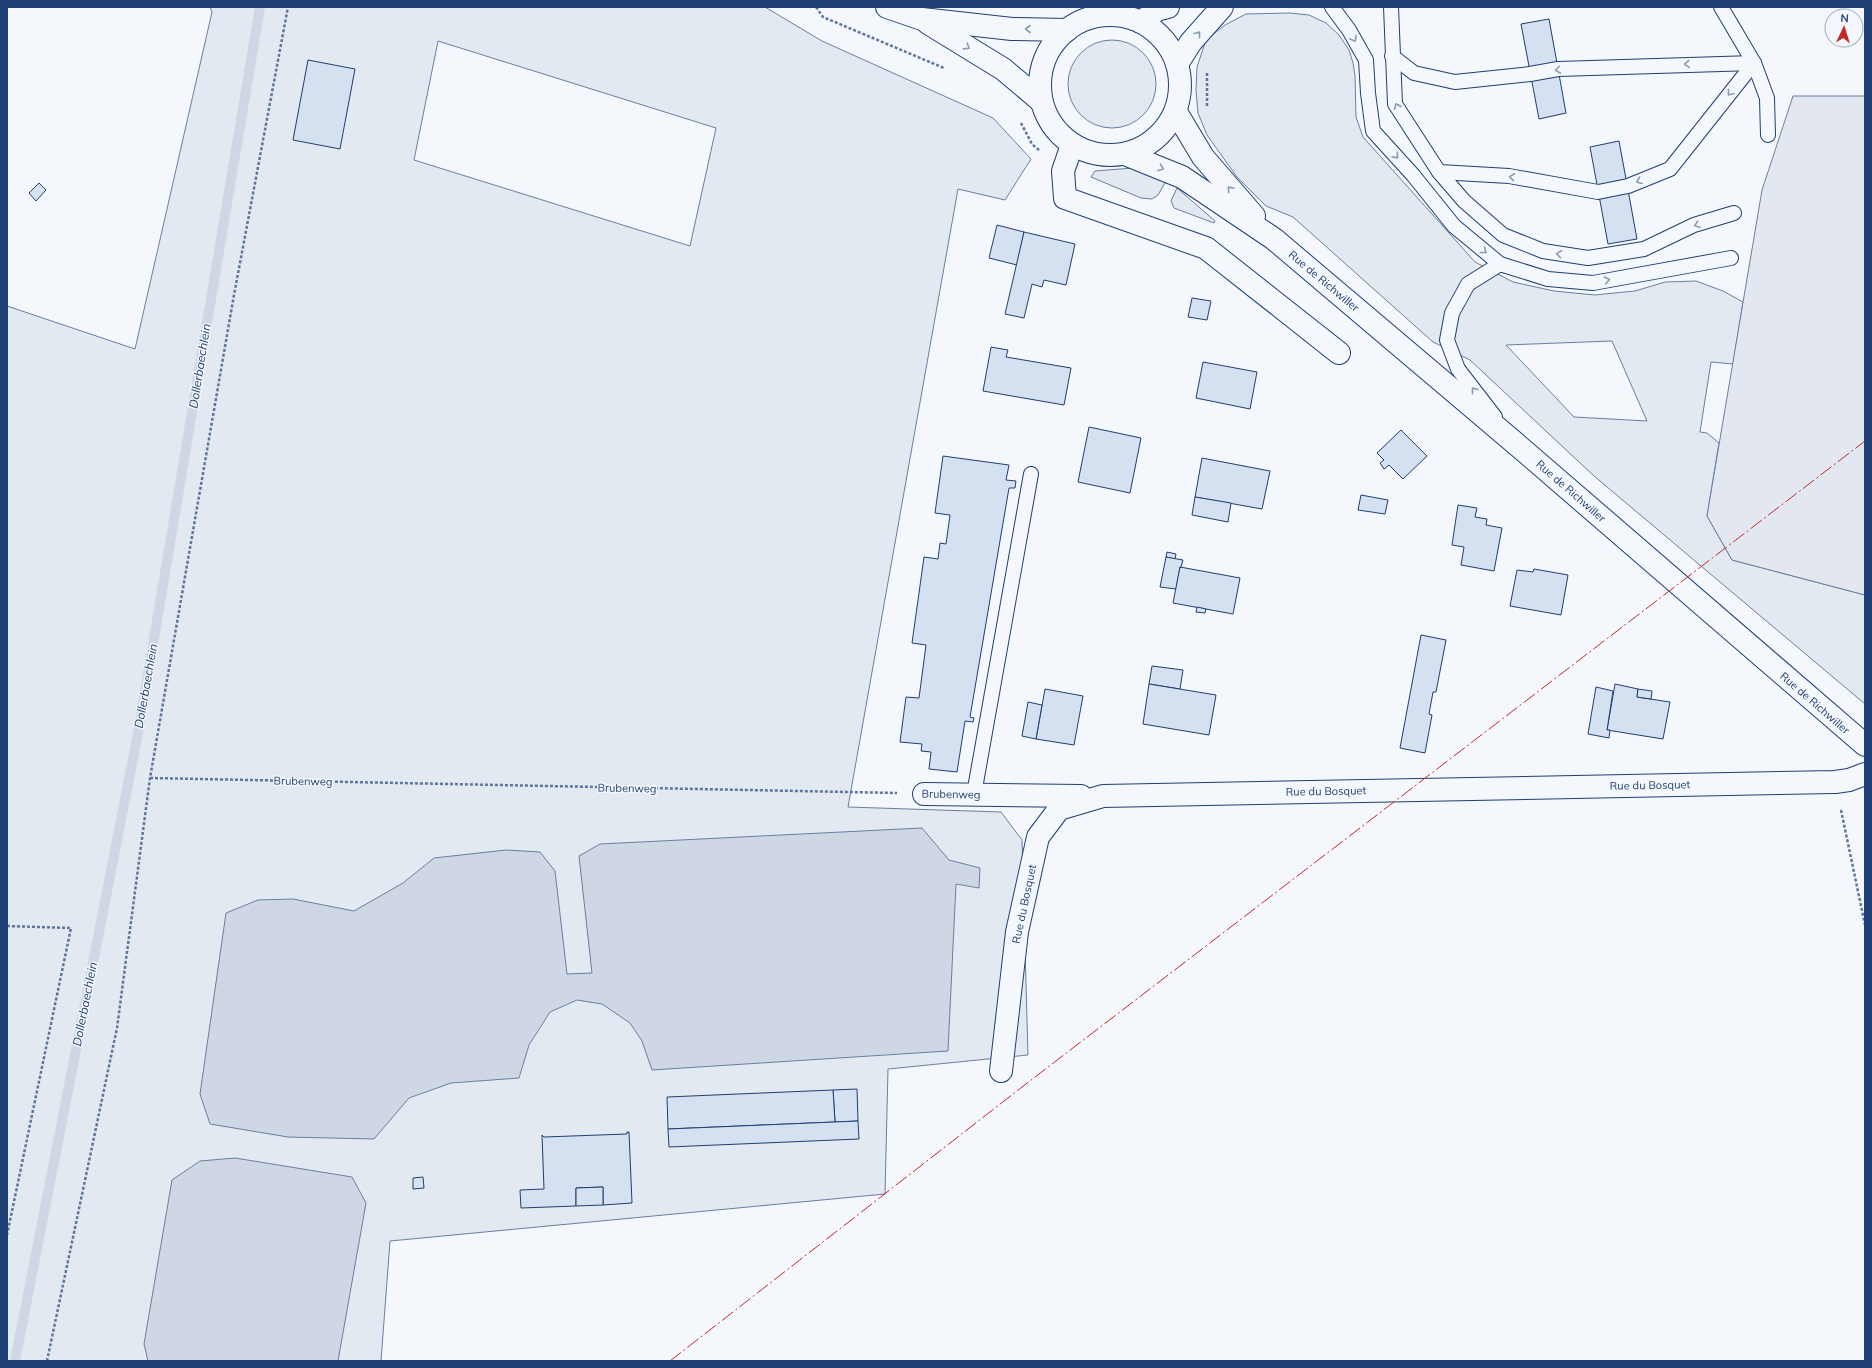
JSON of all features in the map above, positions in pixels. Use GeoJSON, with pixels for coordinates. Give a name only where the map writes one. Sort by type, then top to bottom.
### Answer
{"type":"FeatureCollection","features":[{"type":"Feature","properties":{"kind":"main road"},"geometry":{"type":"LineString","coordinates":[[887,7],[922,19],[1003,68],[1041,101]]}},
{"type":"Feature","properties":{"kind":"main road"},"geometry":{"type":"LineString","coordinates":[[1141,22],[1157,10],[1168,7]]}},
{"type":"Feature","properties":{"kind":"main road"},"geometry":{"type":"LineString","coordinates":[[1178,64],[1199,32],[1222,7]]}},
{"type":"Feature","properties":{"kind":"main road"},"geometry":{"type":"LineString","coordinates":[[1103,15],[1122,16],[1141,22],[1157,32],[1169,46],[1178,64],[1181,80],[1180,96],[1176,112],[1164,131],[1146,146],[1125,154],[1107,156],[1089,152],[1072,145],[1058,133],[1048,118],[1041,101],[1040,81],[1044,61],[1053,44],[1067,30],[1084,20],[1103,15]]}},
{"type":"Feature","properties":{"kind":"main road"},"geometry":{"type":"LineString","coordinates":[[922,19],[1012,29],[1067,30]]}},
{"type":"Feature","properties":{"kind":"main road","name":"Rue de Richwiller"},"geometry":{"type":"LineString","coordinates":[[1176,112],[1203,157],[1274,240]]}},
{"type":"Feature","properties":{"kind":"main road"},"geometry":{"type":"LineString","coordinates":[[1072,145],[1063,171],[1065,198],[1206,248],[1339,352]]}},
{"type":"Feature","properties":{"kind":"main road","name":"Rue de Richwiller"},"geometry":{"type":"LineString","coordinates":[[1125,154],[1182,177],[1274,240],[1515,443],[1865,745]]}},
{"type":"Feature","properties":{"kind":"main road","name":"Rue du Bosquet"},"geometry":{"type":"LineString","coordinates":[[1001,1071],[1017,932],[1038,838],[1059,809],[1103,796],[1835,782],[1849,780],[1865,774]]}},
{"type":"Feature","properties":{"kind":"main road","name":"Brubenweg"},"geometry":{"type":"LineString","coordinates":[[924,794],[1103,796]]}},
{"type":"Feature","properties":{"kind":"lane"},"geometry":{"type":"LineString","coordinates":[[1332,7],[1349,30],[1366,60],[1368,93],[1373,132],[1413,174],[1454,226],[1500,264],[1548,279],[1593,283],[1731,258]]}},
{"type":"Feature","properties":{"kind":"lane"},"geometry":{"type":"LineString","coordinates":[[1391,7],[1395,104],[1438,172],[1464,201],[1503,235],[1543,251],[1588,258],[1644,249],[1694,225],[1734,213]]}},
{"type":"Feature","properties":{"kind":"lane"},"geometry":{"type":"LineString","coordinates":[[1721,7],[1754,62],[1767,98],[1768,135]]}},
{"type":"Feature","properties":{"kind":"lane"},"geometry":{"type":"LineString","coordinates":[[1392,56],[1414,73],[1455,82],[1530,74],[1558,69],[1754,62]]}},
{"type":"Feature","properties":{"kind":"lane"},"geometry":{"type":"LineString","coordinates":[[1438,172],[1509,176],[1598,192],[1628,186],[1670,169],[1754,62]]}},
{"type":"Feature","properties":{"kind":"lane"},"geometry":{"type":"LineString","coordinates":[[1500,264],[1468,284],[1452,313],[1447,340],[1458,369],[1515,443]]}},
{"type":"Feature","properties":{"kind":"lane"},"geometry":{"type":"LineString","coordinates":[[974,794],[1032,474]]}},
{"type":"Feature","properties":{"kind":"path"},"geometry":{"type":"LineString","coordinates":[[47,1361],[116,1028],[150,778],[234,295],[288,7]]}},
{"type":"Feature","properties":{"kind":"path"},"geometry":{"type":"LineString","coordinates":[[816,7],[823,17],[947,69]]}},
{"type":"Feature","properties":{"kind":"path"},"geometry":{"type":"LineString","coordinates":[[1207,69],[1207,113]]}},
{"type":"Feature","properties":{"kind":"path","name":"Brubenweg"},"geometry":{"type":"LineString","coordinates":[[150,778],[924,794]]}},
{"type":"Feature","properties":{"kind":"path"},"geometry":{"type":"LineString","coordinates":[[1835,782],[1865,925]]}},
{"type":"Feature","properties":{"kind":"path"},"geometry":{"type":"LineString","coordinates":[[7,926],[71,928],[7,1235]]}},
{"type":"Feature","properties":{"kind":"shaded area"},"geometry":{"type":"Polygon","coordinates":[[[210,7],[765,7],[822,41],[993,118],[1031,159],[1005,200],[958,189],[848,807],[1001,812],[1022,840],[1028,1055],[888,1069],[885,1194],[390,1241],[381,1361],[7,1361],[7,306],[135,349],[212,12],[210,7]],[[438,41],[414,160],[690,246],[716,128],[438,41]]]}},
{"type":"Feature","properties":{"kind":"shaded area"},"geometry":{"type":"Polygon","coordinates":[[[1290,13],[1309,15],[1326,23],[1339,35],[1349,50],[1353,63],[1355,76],[1356,117],[1363,137],[1475,262],[1513,282],[1554,291],[1595,295],[1635,291],[1665,282],[1696,281],[1723,291],[1743,302],[1733,364],[1711,362],[1700,432],[1707,433],[1719,443],[1707,516],[1732,560],[1865,595],[1865,704],[1594,476],[1470,360],[1433,342],[1293,217],[1266,206],[1237,177],[1207,135],[1198,113],[1196,90],[1197,67],[1206,40],[1225,25],[1246,14],[1290,13]],[[1612,341],[1506,345],[1574,417],[1647,421],[1612,341]]]}},
{"type":"Feature","properties":{"kind":"shaded area"},"geometry":{"type":"Polygon","coordinates":[[[1112,40],[1129,44],[1143,53],[1152,67],[1156,84],[1152,101],[1143,115],[1129,124],[1112,128],[1095,124],[1081,115],[1072,101],[1068,84],[1072,67],[1081,53],[1095,44],[1112,40]]]}},
{"type":"Feature","properties":{"kind":"shaded area"},"geometry":{"type":"Polygon","coordinates":[[[1793,96],[1865,96],[1865,595],[1732,560],[1707,516],[1762,190],[1793,96]]]}},
{"type":"Feature","properties":{"kind":"shaded area"},"geometry":{"type":"Polygon","coordinates":[[[1133,168],[1166,181],[1158,195],[1152,199],[1141,198],[1091,177],[1095,171],[1133,168]]]}},
{"type":"Feature","properties":{"kind":"shaded area"},"geometry":{"type":"Polygon","coordinates":[[[1177,188],[1215,221],[1214,223],[1174,208],[1171,201],[1177,188]]]}},
{"type":"Feature","properties":{"kind":"shaded area"},"geometry":{"type":"Polygon","coordinates":[[[922,828],[949,860],[980,868],[979,888],[956,884],[948,1051],[652,1070],[642,1041],[630,1023],[602,1004],[577,1000],[550,1012],[529,1045],[519,1078],[451,1083],[409,1098],[374,1139],[288,1137],[210,1124],[200,1094],[226,913],[258,900],[293,899],[354,911],[403,883],[434,858],[506,850],[540,852],[555,871],[567,974],[592,973],[579,856],[600,844],[922,828]]]}},
{"type":"Feature","properties":{"kind":"shaded area"},"geometry":{"type":"Polygon","coordinates":[[[235,1158],[352,1177],[366,1203],[338,1361],[148,1361],[144,1344],[172,1180],[200,1161],[235,1158]]]}},
{"type":"Feature","properties":{"kind":"building"},"geometry":{"type":"Polygon","coordinates":[[[1549,19],[1566,113],[1539,119],[1521,24],[1549,19]]]}},
{"type":"Feature","properties":{"kind":"building"},"geometry":{"type":"Polygon","coordinates":[[[308,60],[355,69],[340,149],[293,140],[308,60]]]}},
{"type":"Feature","properties":{"kind":"building"},"geometry":{"type":"Polygon","coordinates":[[[1619,141],[1637,239],[1608,244],[1590,147],[1619,141]]]}},
{"type":"Feature","properties":{"kind":"building"},"geometry":{"type":"Polygon","coordinates":[[[39,183],[46,190],[36,201],[29,193],[39,183]]]}},
{"type":"Feature","properties":{"kind":"building"},"geometry":{"type":"Polygon","coordinates":[[[997,225],[1024,232],[1017,265],[989,258],[997,225]]]}},
{"type":"Feature","properties":{"kind":"building"},"geometry":{"type":"Polygon","coordinates":[[[1024,232],[1075,244],[1066,285],[1044,280],[1042,287],[1032,284],[1024,318],[1005,314],[1024,232]]]}},
{"type":"Feature","properties":{"kind":"building"},"geometry":{"type":"Polygon","coordinates":[[[1192,298],[1211,301],[1207,320],[1188,317],[1192,298]]]}},
{"type":"Feature","properties":{"kind":"building"},"geometry":{"type":"Polygon","coordinates":[[[991,347],[1008,350],[1006,357],[1071,368],[1064,405],[983,391],[991,347]]]}},
{"type":"Feature","properties":{"kind":"building"},"geometry":{"type":"Polygon","coordinates":[[[1203,362],[1257,372],[1250,409],[1196,398],[1203,362]]]}},
{"type":"Feature","properties":{"kind":"building"},"geometry":{"type":"Polygon","coordinates":[[[1089,427],[1141,438],[1130,493],[1078,482],[1089,427]]]}},
{"type":"Feature","properties":{"kind":"building"},"geometry":{"type":"Polygon","coordinates":[[[1401,430],[1427,456],[1403,479],[1389,465],[1384,469],[1380,463],[1384,460],[1377,453],[1401,430]]]}},
{"type":"Feature","properties":{"kind":"building"},"geometry":{"type":"Polygon","coordinates":[[[943,456],[1009,465],[1006,480],[1016,481],[1015,488],[1009,488],[970,717],[974,718],[973,722],[965,721],[957,772],[929,769],[931,752],[921,751],[922,744],[900,742],[906,697],[919,698],[926,645],[912,643],[924,557],[938,559],[940,543],[946,544],[950,515],[935,513],[943,456]]]}},
{"type":"Feature","properties":{"kind":"building"},"geometry":{"type":"Polygon","coordinates":[[[1202,458],[1270,471],[1262,509],[1195,497],[1202,458]]]}},
{"type":"Feature","properties":{"kind":"building"},"geometry":{"type":"Polygon","coordinates":[[[1361,495],[1388,500],[1385,514],[1358,510],[1361,495]]]}},
{"type":"Feature","properties":{"kind":"building"},"geometry":{"type":"Polygon","coordinates":[[[1195,497],[1231,503],[1228,522],[1192,515],[1195,497]]]}},
{"type":"Feature","properties":{"kind":"building"},"geometry":{"type":"Polygon","coordinates":[[[1458,505],[1477,508],[1475,517],[1487,519],[1486,525],[1502,528],[1494,571],[1461,565],[1464,547],[1452,545],[1458,505]]]}},
{"type":"Feature","properties":{"kind":"building"},"geometry":{"type":"Polygon","coordinates":[[[1167,552],[1176,554],[1175,559],[1166,557],[1167,552]]]}},
{"type":"Feature","properties":{"kind":"building"},"geometry":{"type":"Polygon","coordinates":[[[1166,557],[1183,560],[1180,567],[1176,589],[1160,587],[1166,557]]]}},
{"type":"Feature","properties":{"kind":"building"},"geometry":{"type":"Polygon","coordinates":[[[1180,567],[1240,578],[1233,614],[1173,603],[1180,567]]]}},
{"type":"Feature","properties":{"kind":"building"},"geometry":{"type":"Polygon","coordinates":[[[1534,569],[1568,575],[1561,615],[1510,606],[1517,570],[1533,572],[1534,569]]]}},
{"type":"Feature","properties":{"kind":"building"},"geometry":{"type":"Polygon","coordinates":[[[1197,607],[1206,609],[1205,613],[1196,612],[1197,607]]]}},
{"type":"Feature","properties":{"kind":"building"},"geometry":{"type":"Polygon","coordinates":[[[1421,635],[1446,640],[1436,692],[1433,692],[1429,714],[1432,715],[1425,753],[1400,748],[1421,635]]]}},
{"type":"Feature","properties":{"kind":"building"},"geometry":{"type":"Polygon","coordinates":[[[1152,666],[1183,670],[1180,689],[1149,684],[1152,666]]]}},
{"type":"Feature","properties":{"kind":"building"},"geometry":{"type":"Polygon","coordinates":[[[1149,684],[1216,695],[1209,735],[1143,724],[1149,684]]]}},
{"type":"Feature","properties":{"kind":"building"},"geometry":{"type":"Polygon","coordinates":[[[1615,684],[1638,689],[1637,697],[1670,702],[1663,739],[1607,730],[1615,684]]]}},
{"type":"Feature","properties":{"kind":"building"},"geometry":{"type":"Polygon","coordinates":[[[1596,687],[1613,691],[1607,730],[1610,730],[1609,738],[1588,734],[1596,687]]]}},
{"type":"Feature","properties":{"kind":"building"},"geometry":{"type":"Polygon","coordinates":[[[1045,689],[1083,696],[1074,745],[1036,739],[1045,689]]]}},
{"type":"Feature","properties":{"kind":"building"},"geometry":{"type":"Polygon","coordinates":[[[1638,689],[1652,691],[1651,699],[1637,697],[1638,689]]]}},
{"type":"Feature","properties":{"kind":"building"},"geometry":{"type":"Polygon","coordinates":[[[1028,702],[1042,705],[1036,739],[1022,736],[1028,702]]]}},
{"type":"Feature","properties":{"kind":"building"},"geometry":{"type":"Polygon","coordinates":[[[857,1089],[858,1121],[835,1122],[833,1090],[857,1089]]]}},
{"type":"Feature","properties":{"kind":"building"},"geometry":{"type":"Polygon","coordinates":[[[833,1090],[835,1122],[668,1129],[667,1097],[833,1090]]]}},
{"type":"Feature","properties":{"kind":"building"},"geometry":{"type":"Polygon","coordinates":[[[858,1121],[859,1139],[669,1147],[668,1129],[858,1121]]]}},
{"type":"Feature","properties":{"kind":"building"},"geometry":{"type":"Polygon","coordinates":[[[627,1132],[629,1132],[632,1203],[603,1205],[603,1187],[576,1188],[576,1206],[521,1208],[520,1190],[544,1189],[542,1135],[544,1137],[627,1134],[627,1132]]]}},
{"type":"Feature","properties":{"kind":"building"},"geometry":{"type":"Polygon","coordinates":[[[423,1177],[424,1188],[413,1189],[413,1178],[423,1177]]]}},
{"type":"Feature","properties":{"kind":"building"},"geometry":{"type":"Polygon","coordinates":[[[603,1187],[603,1205],[576,1206],[576,1188],[603,1187]]]}},
{"type":"Feature","properties":{"kind":"waterway","name":"Dollerbaechlein"},"geometry":{"type":"LineString","coordinates":[[15,1361],[139,728],[260,7]]}},
{"type":"Feature","properties":{"kind":"power"},"geometry":{"type":"LineString","coordinates":[[670,1361],[1022,1087],[1865,441]]}}]}
